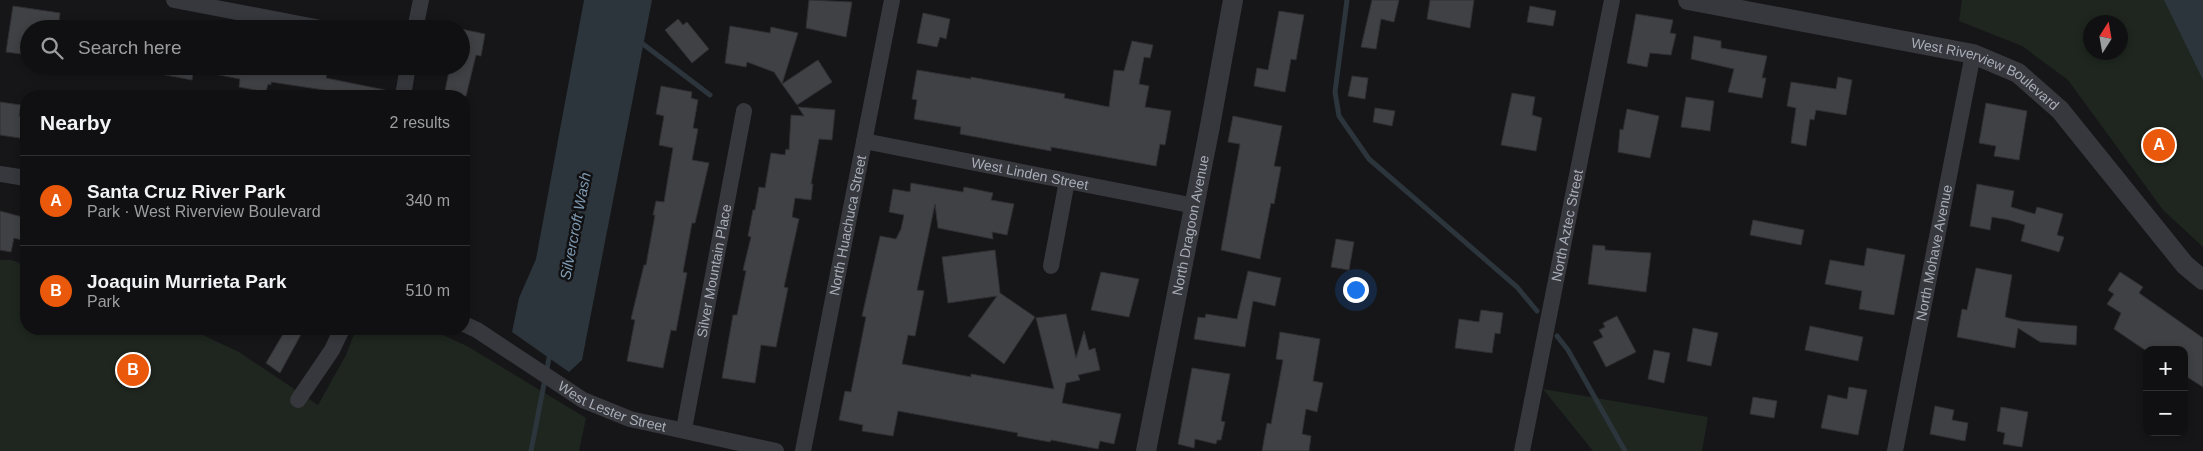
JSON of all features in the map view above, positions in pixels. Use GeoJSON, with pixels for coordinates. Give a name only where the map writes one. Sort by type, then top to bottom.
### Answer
{"type":"FeatureCollection","features":[{"type":"Feature","properties":{"kind":"street"},"geometry":{"type":"LineString","coordinates":[[174,0],[279,20]]}},
{"type":"Feature","properties":{"kind":"street"},"geometry":{"type":"LineString","coordinates":[[417,20],[420,0]]}},
{"type":"Feature","properties":{"kind":"street","name":"North Huachuca Street"},"geometry":{"type":"LineString","coordinates":[[804,451],[892,0]]}},
{"type":"Feature","properties":{"kind":"street","name":"North Dragoon Avenue"},"geometry":{"type":"LineString","coordinates":[[1146,451],[1195,206],[1233,0]]}},
{"type":"Feature","properties":{"kind":"street","name":"North Aztec Street"},"geometry":{"type":"LineString","coordinates":[[1522,451],[1612,0]]}},
{"type":"Feature","properties":{"kind":"street","name":"West Riverview Boulevard"},"geometry":{"type":"LineString","coordinates":[[1688,0],[1973,54],[2018,73],[2060,110],[2185,265],[2203,280]]}},
{"type":"Feature","properties":{"kind":"street","name":"North Mohave Avenue"},"geometry":{"type":"LineString","coordinates":[[1895,451],[1973,54]]}},
{"type":"Feature","properties":{"kind":"street"},"geometry":{"type":"LineString","coordinates":[[404,90],[406,75]]}},
{"type":"Feature","properties":{"kind":"street","name":"Silver Mountain Place"},"geometry":{"type":"LineString","coordinates":[[684,429],[744,111]]}},
{"type":"Feature","properties":{"kind":"street","name":"West Linden Street"},"geometry":{"type":"LineString","coordinates":[[864,141],[1195,206]]}},
{"type":"Feature","properties":{"kind":"street"},"geometry":{"type":"LineString","coordinates":[[0,174],[20,177]]}},
{"type":"Feature","properties":{"kind":"street"},"geometry":{"type":"LineString","coordinates":[[1051,266],[1067,181]]}},
{"type":"Feature","properties":{"kind":"street","name":"West Lester Street"},"geometry":{"type":"LineString","coordinates":[[470,327],[583,400],[630,419],[684,429],[776,451]]}},
{"type":"Feature","properties":{"kind":"street"},"geometry":{"type":"LineString","coordinates":[[298,400],[332,350],[339,335]]}},
{"type":"Feature","properties":{"kind":"shaded area"},"geometry":{"type":"Polygon","coordinates":[[[1962,0],[2203,0],[2203,247],[2163,210],[2068,80],[2022,46],[1959,21],[1962,0]]]}},
{"type":"Feature","properties":{"kind":"shaded area"},"geometry":{"type":"Polygon","coordinates":[[[0,260],[11,260],[20,263],[20,335],[203,335],[239,352],[318,405],[346,355],[354,335],[442,335],[467,346],[586,418],[579,451],[0,451],[0,260]]]}},
{"type":"Feature","properties":{"kind":"shaded area"},"geometry":{"type":"Polygon","coordinates":[[[1543,389],[1708,417],[1702,451],[1593,451],[1543,389]]]}},
{"type":"Feature","properties":{"kind":"water"},"geometry":{"type":"Polygon","coordinates":[[[584,0],[652,0],[582,360],[569,372],[512,332],[519,298],[536,259],[584,0]]]}},
{"type":"Feature","properties":{"kind":"water"},"geometry":{"type":"Polygon","coordinates":[[[2164,0],[2203,0],[2203,80],[2164,0]]]}},
{"type":"Feature","properties":{"kind":"building"},"geometry":{"type":"Polygon","coordinates":[[[809,0],[852,2],[846,37],[806,28],[809,0]]]}},
{"type":"Feature","properties":{"kind":"building"},"geometry":{"type":"Polygon","coordinates":[[[1372,0],[1399,0],[1394,22],[1381,19],[1376,49],[1361,47],[1372,0]]]}},
{"type":"Feature","properties":{"kind":"building"},"geometry":{"type":"Polygon","coordinates":[[[1430,0],[1474,0],[1470,28],[1427,19],[1430,0]]]}},
{"type":"Feature","properties":{"kind":"building"},"geometry":{"type":"Polygon","coordinates":[[[13,6],[60,13],[59,20],[20,20],[20,54],[6,52],[13,6]]]}},
{"type":"Feature","properties":{"kind":"building"},"geometry":{"type":"Polygon","coordinates":[[[1530,6],[1556,11],[1553,26],[1527,22],[1530,6]]]}},
{"type":"Feature","properties":{"kind":"building"},"geometry":{"type":"Polygon","coordinates":[[[1279,11],[1304,15],[1296,60],[1291,59],[1285,92],[1254,86],[1257,68],[1268,70],[1279,11]]]}},
{"type":"Feature","properties":{"kind":"building"},"geometry":{"type":"Polygon","coordinates":[[[923,13],[950,19],[946,39],[940,37],[937,47],[917,43],[923,13]]]}},
{"type":"Feature","properties":{"kind":"building"},"geometry":{"type":"Polygon","coordinates":[[[1636,14],[1673,20],[1670,33],[1676,34],[1671,55],[1650,53],[1647,67],[1627,63],[1636,14]]]}},
{"type":"Feature","properties":{"kind":"building"},"geometry":{"type":"Polygon","coordinates":[[[678,19],[683,25],[687,22],[709,49],[692,63],[665,30],[678,19]]]}},
{"type":"Feature","properties":{"kind":"building"},"geometry":{"type":"Polygon","coordinates":[[[730,26],[770,33],[771,27],[798,33],[782,84],[774,72],[747,62],[746,67],[725,63],[730,26]]]}},
{"type":"Feature","properties":{"kind":"building"},"geometry":{"type":"Polygon","coordinates":[[[470,31],[485,34],[481,56],[476,55],[467,90],[445,90],[448,75],[470,75],[470,31]]]}},
{"type":"Feature","properties":{"kind":"building"},"geometry":{"type":"Polygon","coordinates":[[[1694,36],[1721,41],[1721,48],[1767,56],[1762,78],[1766,78],[1762,98],[1728,92],[1734,69],[1691,59],[1694,36]]]}},
{"type":"Feature","properties":{"kind":"building"},"geometry":{"type":"Polygon","coordinates":[[[1132,41],[1153,45],[1150,58],[1144,57],[1139,84],[1149,86],[1145,107],[1171,111],[1165,145],[1160,144],[1156,166],[1051,147],[1051,151],[960,134],[961,127],[914,119],[917,100],[912,99],[917,70],[971,79],[971,77],[1065,94],[1064,98],[1109,107],[1114,70],[1124,71],[1132,41]]]}},
{"type":"Feature","properties":{"kind":"building"},"geometry":{"type":"Polygon","coordinates":[[[818,60],[832,82],[797,105],[782,84],[818,60]]]}},
{"type":"Feature","properties":{"kind":"building"},"geometry":{"type":"Polygon","coordinates":[[[166,75],[193,75],[192,80],[166,75]]]}},
{"type":"Feature","properties":{"kind":"building"},"geometry":{"type":"Polygon","coordinates":[[[219,75],[326,75],[326,78],[385,90],[324,90],[271,82],[271,85],[268,84],[266,90],[255,90],[239,87],[240,79],[219,75]]]}},
{"type":"Feature","properties":{"kind":"building"},"geometry":{"type":"Polygon","coordinates":[[[1352,76],[1368,78],[1365,99],[1348,96],[1352,76]]]}},
{"type":"Feature","properties":{"kind":"building"},"geometry":{"type":"Polygon","coordinates":[[[1838,77],[1852,80],[1846,115],[1816,110],[1814,120],[1810,119],[1806,146],[1791,143],[1796,108],[1787,106],[1791,82],[1836,89],[1838,77]]]}},
{"type":"Feature","properties":{"kind":"building"},"geometry":{"type":"Polygon","coordinates":[[[661,86],[692,92],[691,98],[698,100],[693,128],[698,129],[692,160],[709,163],[695,223],[692,223],[683,272],[687,273],[676,331],[671,330],[663,368],[627,361],[635,320],[631,319],[644,265],[646,265],[656,201],[664,202],[673,148],[659,145],[664,116],[656,114],[661,86]]]}},
{"type":"Feature","properties":{"kind":"building"},"geometry":{"type":"Polygon","coordinates":[[[1512,93],[1535,97],[1532,115],[1542,118],[1536,151],[1501,145],[1512,93]]]}},
{"type":"Feature","properties":{"kind":"building"},"geometry":{"type":"Polygon","coordinates":[[[1686,97],[1714,101],[1710,131],[1681,127],[1686,97]]]}},
{"type":"Feature","properties":{"kind":"building"},"geometry":{"type":"Polygon","coordinates":[[[0,102],[20,105],[20,138],[0,135],[0,102]]]}},
{"type":"Feature","properties":{"kind":"building"},"geometry":{"type":"Polygon","coordinates":[[[1986,103],[2027,111],[2019,160],[1994,156],[1996,146],[1979,143],[1986,103]]]}},
{"type":"Feature","properties":{"kind":"building"},"geometry":{"type":"Polygon","coordinates":[[[798,107],[835,110],[832,140],[819,139],[811,184],[813,184],[811,200],[795,198],[792,217],[799,219],[784,287],[788,288],[776,347],[761,345],[755,383],[722,378],[733,315],[737,315],[746,271],[743,270],[751,237],[748,236],[759,187],[765,188],[771,153],[785,155],[786,149],[789,150],[791,115],[804,116],[798,107]]]}},
{"type":"Feature","properties":{"kind":"building"},"geometry":{"type":"Polygon","coordinates":[[[1375,108],[1395,111],[1392,126],[1373,122],[1375,108]]]}},
{"type":"Feature","properties":{"kind":"building"},"geometry":{"type":"Polygon","coordinates":[[[1627,109],[1659,116],[1650,158],[1618,152],[1620,129],[1623,130],[1627,109]]]}},
{"type":"Feature","properties":{"kind":"building"},"geometry":{"type":"Polygon","coordinates":[[[1233,116],[1282,126],[1274,166],[1281,167],[1274,204],[1271,203],[1260,259],[1221,250],[1240,144],[1228,142],[1233,116]]]}},
{"type":"Feature","properties":{"kind":"building"},"geometry":{"type":"Polygon","coordinates":[[[911,183],[963,192],[964,187],[993,193],[991,200],[1014,204],[1007,235],[992,232],[993,239],[938,228],[935,204],[917,290],[924,291],[915,336],[908,335],[902,364],[971,377],[971,374],[1054,389],[1036,318],[1066,314],[1076,358],[1084,331],[1089,350],[1095,348],[1100,370],[1078,375],[1080,380],[1066,383],[1062,403],[1121,414],[1114,444],[1100,441],[1098,449],[1051,440],[1050,442],[1017,436],[1018,433],[898,411],[893,436],[862,431],[863,425],[839,420],[845,391],[851,392],[866,317],[862,316],[880,236],[896,239],[901,229],[904,215],[889,212],[893,189],[910,192],[911,183]]]}},
{"type":"Feature","properties":{"kind":"building"},"geometry":{"type":"Polygon","coordinates":[[[1977,184],[2014,191],[2011,207],[2035,214],[2037,207],[2063,214],[2057,235],[2064,237],[2059,252],[2021,241],[2025,225],[2009,220],[1992,217],[1990,230],[1970,226],[1977,184]]]}},
{"type":"Feature","properties":{"kind":"building"},"geometry":{"type":"Polygon","coordinates":[[[0,211],[20,216],[20,240],[14,238],[11,252],[0,250],[0,211]]]}},
{"type":"Feature","properties":{"kind":"building"},"geometry":{"type":"Polygon","coordinates":[[[1753,220],[1804,230],[1801,245],[1750,235],[1753,220]]]}},
{"type":"Feature","properties":{"kind":"building"},"geometry":{"type":"Polygon","coordinates":[[[1336,239],[1354,242],[1349,270],[1331,267],[1336,239]]]}},
{"type":"Feature","properties":{"kind":"building"},"geometry":{"type":"Polygon","coordinates":[[[1593,245],[1605,246],[1605,250],[1651,253],[1646,292],[1588,284],[1593,245]]]}},
{"type":"Feature","properties":{"kind":"building"},"geometry":{"type":"Polygon","coordinates":[[[1867,248],[1905,255],[1894,315],[1859,309],[1862,291],[1825,284],[1830,260],[1864,266],[1867,248]]]}},
{"type":"Feature","properties":{"kind":"building"},"geometry":{"type":"Polygon","coordinates":[[[995,250],[1000,293],[1035,317],[1004,364],[968,336],[997,296],[948,303],[942,257],[995,250]]]}},
{"type":"Feature","properties":{"kind":"building"},"geometry":{"type":"Polygon","coordinates":[[[1976,268],[2012,275],[2005,317],[2020,321],[2077,326],[2076,345],[2040,342],[2018,328],[2015,348],[1957,337],[1962,309],[1967,310],[1976,268]]]}},
{"type":"Feature","properties":{"kind":"building"},"geometry":{"type":"Polygon","coordinates":[[[1248,271],[1281,278],[1275,306],[1253,301],[1245,347],[1194,339],[1198,317],[1205,318],[1206,314],[1237,319],[1248,271]]]}},
{"type":"Feature","properties":{"kind":"building"},"geometry":{"type":"Polygon","coordinates":[[[1101,272],[1139,279],[1129,317],[1091,310],[1101,272]]]}},
{"type":"Feature","properties":{"kind":"building"},"geometry":{"type":"Polygon","coordinates":[[[2120,272],[2143,287],[2139,293],[2203,338],[2203,387],[2188,378],[2188,346],[2143,346],[2143,349],[2114,329],[2121,313],[2107,304],[2114,294],[2108,290],[2120,272]]]}},
{"type":"Feature","properties":{"kind":"building"},"geometry":{"type":"Polygon","coordinates":[[[1481,310],[1503,313],[1500,334],[1495,333],[1492,353],[1455,348],[1459,319],[1479,322],[1481,310]]]}},
{"type":"Feature","properties":{"kind":"building"},"geometry":{"type":"Polygon","coordinates":[[[1617,316],[1636,352],[1606,367],[1593,342],[1603,337],[1599,330],[1605,327],[1603,323],[1617,316]]]}},
{"type":"Feature","properties":{"kind":"building"},"geometry":{"type":"Polygon","coordinates":[[[1810,326],[1863,337],[1858,361],[1805,350],[1810,326]]]}},
{"type":"Feature","properties":{"kind":"building"},"geometry":{"type":"Polygon","coordinates":[[[1693,328],[1718,333],[1711,366],[1687,361],[1693,328]]]}},
{"type":"Feature","properties":{"kind":"building"},"geometry":{"type":"Polygon","coordinates":[[[1280,332],[1320,339],[1313,381],[1323,383],[1317,412],[1306,409],[1302,434],[1311,436],[1309,451],[1262,451],[1267,423],[1271,424],[1283,360],[1276,359],[1280,332]]]}},
{"type":"Feature","properties":{"kind":"building"},"geometry":{"type":"Polygon","coordinates":[[[282,335],[301,335],[280,373],[266,363],[282,335]]]}},
{"type":"Feature","properties":{"kind":"building"},"geometry":{"type":"Polygon","coordinates":[[[1654,350],[1670,353],[1664,383],[1648,379],[1654,350]]]}},
{"type":"Feature","properties":{"kind":"building"},"geometry":{"type":"Polygon","coordinates":[[[1192,368],[1230,374],[1221,421],[1225,422],[1221,440],[1217,440],[1216,444],[1195,439],[1194,448],[1178,444],[1192,368]]]}},
{"type":"Feature","properties":{"kind":"building"},"geometry":{"type":"Polygon","coordinates":[[[1849,387],[1867,390],[1858,435],[1821,428],[1828,395],[1847,399],[1849,387]]]}},
{"type":"Feature","properties":{"kind":"building"},"geometry":{"type":"Polygon","coordinates":[[[1753,397],[1777,401],[1774,418],[1750,414],[1753,397]]]}},
{"type":"Feature","properties":{"kind":"building"},"geometry":{"type":"Polygon","coordinates":[[[1935,406],[1954,410],[1952,420],[1968,423],[1965,441],[1930,434],[1935,406]]]}},
{"type":"Feature","properties":{"kind":"building"},"geometry":{"type":"Polygon","coordinates":[[[2001,407],[2028,412],[2022,447],[2003,444],[2005,433],[1997,431],[2001,407]]]}},
{"type":"Feature","properties":{"kind":"waterway"},"geometry":{"type":"LineString","coordinates":[[1347,0],[1335,92],[1339,116],[1369,159],[1517,287],[1537,311]]}},
{"type":"Feature","properties":{"kind":"waterway"},"geometry":{"type":"LineString","coordinates":[[639,41],[710,95]]}},
{"type":"Feature","properties":{"kind":"waterway"},"geometry":{"type":"LineString","coordinates":[[1557,336],[1568,350],[1625,451]]}},
{"type":"Feature","properties":{"kind":"waterway","name":"Silvercroft Wash"},"geometry":{"type":"LineString","coordinates":[[531,451],[550,353]]}},
{"type":"Feature","properties":{"kind":"place","name":"Santa Cruz River Park"},"geometry":{"type":"Point","coordinates":[2159,145]}},
{"type":"Feature","properties":{"kind":"place","name":"Joaquin Murrieta Park"},"geometry":{"type":"Point","coordinates":[133,370]}}]}
